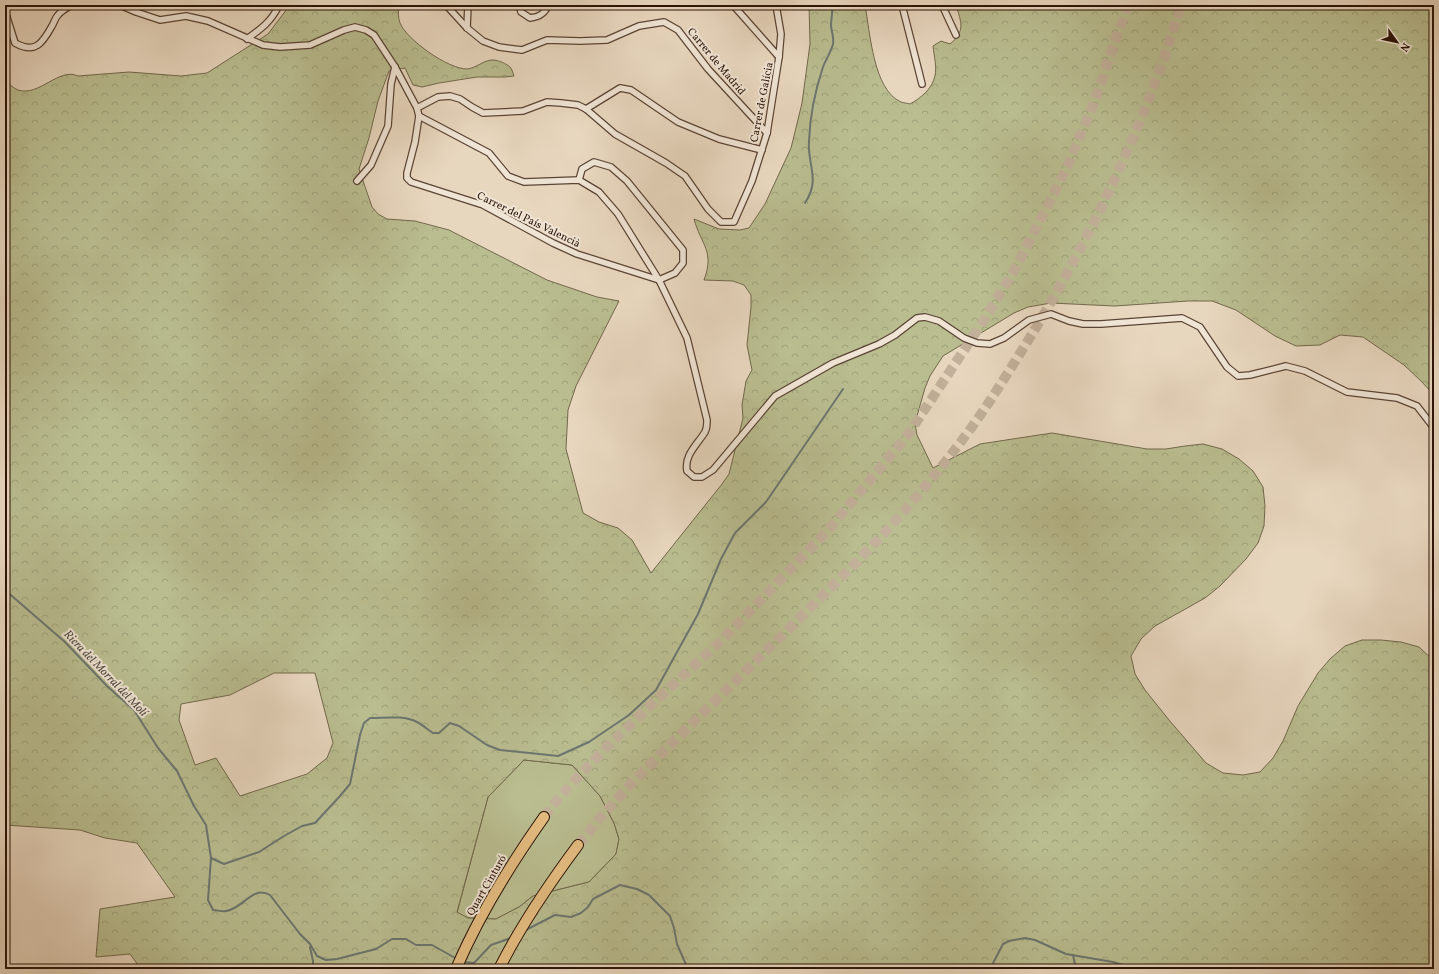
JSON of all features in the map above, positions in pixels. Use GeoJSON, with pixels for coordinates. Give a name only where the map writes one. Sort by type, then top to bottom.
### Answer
{"type":"FeatureCollection","features":[{"type":"Feature","properties":{"kind":"highway","name":"Quart Cinturó"},"geometry":{"type":"LineString","coordinates":[[456,969],[485,909],[520,852],[544,817]]}},
{"type":"Feature","properties":{"kind":"highway"},"geometry":{"type":"LineString","coordinates":[[499,969],[528,917],[558,871],[578,844]]}},
{"type":"Feature","properties":{"kind":"street"},"geometry":{"type":"LineString","coordinates":[[5,11],[15,42],[25,48],[35,47],[42,41],[58,15],[71,5]]}},
{"type":"Feature","properties":{"kind":"street"},"geometry":{"type":"LineString","coordinates":[[120,5],[160,20],[186,16],[208,21],[263,45],[280,47],[310,45],[344,30],[355,27],[366,30],[374,35],[395,67],[419,116],[489,153],[508,176],[524,182],[579,180],[599,192],[618,214],[659,280],[687,338],[705,406],[707,420],[706,430],[688,457],[686,465],[687,471],[694,477],[702,476],[713,470],[775,396],[833,363],[879,344],[895,335],[917,318],[926,317],[939,321],[964,338],[977,343],[990,344],[1004,338],[1029,320],[1050,314],[1083,324],[1107,324],[1182,318],[1200,327],[1227,367],[1238,376],[1250,375],[1286,366],[1299,369],[1347,392],[1397,398],[1417,406],[1434,428]]}},
{"type":"Feature","properties":{"kind":"street"},"geometry":{"type":"LineString","coordinates":[[247,39],[263,28],[275,16],[279,5]]}},
{"type":"Feature","properties":{"kind":"street","name":"Carrer de Madrid"},"geometry":{"type":"LineString","coordinates":[[446,5],[467,28],[483,41],[499,47],[522,50],[548,40],[607,40],[639,26],[664,22],[678,30],[708,69],[767,133]]}},
{"type":"Feature","properties":{"kind":"street"},"geometry":{"type":"LineString","coordinates":[[467,28],[468,5]]}},
{"type":"Feature","properties":{"kind":"street"},"geometry":{"type":"LineString","coordinates":[[519,5],[521,12],[530,18],[539,16],[548,5]]}},
{"type":"Feature","properties":{"kind":"street"},"geometry":{"type":"LineString","coordinates":[[732,5],[780,56]]}},
{"type":"Feature","properties":{"kind":"street","name":"Carrer de Galícia"},"geometry":{"type":"LineString","coordinates":[[586,109],[615,134],[666,163],[685,176],[708,209],[721,222],[734,222],[752,182],[767,133],[780,56],[781,34],[776,5]]}},
{"type":"Feature","properties":{"kind":"street"},"geometry":{"type":"LineString","coordinates":[[902,5],[922,84]]}},
{"type":"Feature","properties":{"kind":"street"},"geometry":{"type":"LineString","coordinates":[[942,5],[956,35]]}},
{"type":"Feature","properties":{"kind":"street"},"geometry":{"type":"LineString","coordinates":[[357,181],[371,165],[388,126],[391,84],[395,67]]}},
{"type":"Feature","properties":{"kind":"street"},"geometry":{"type":"LineString","coordinates":[[416,108],[438,97],[450,96],[460,99],[483,113],[523,111],[546,102],[561,102],[578,105],[586,109],[620,88],[631,90],[678,122],[719,139],[762,150]]}},
{"type":"Feature","properties":{"kind":"street","name":"Carrer del País Valencià"},"geometry":{"type":"LineString","coordinates":[[419,116],[415,142],[407,173],[407,178],[411,182],[483,205],[553,243],[577,254],[659,280]]}},
{"type":"Feature","properties":{"kind":"street"},"geometry":{"type":"LineString","coordinates":[[579,180],[582,169],[594,162],[611,167],[627,181],[683,250],[683,263],[675,274],[659,280]]}},
{"type":"Feature","properties":{"kind":"green space"},"geometry":{"type":"Polygon","coordinates":[[[290,5],[399,5],[399,19],[404,30],[419,45],[439,59],[459,68],[467,69],[489,60],[502,62],[511,68],[514,76],[477,77],[422,87],[413,85],[405,68],[389,71],[378,101],[369,138],[359,169],[372,207],[378,214],[387,219],[415,221],[449,230],[547,280],[597,297],[619,301],[576,386],[568,410],[566,449],[583,513],[599,522],[618,528],[632,540],[651,573],[729,474],[743,418],[742,405],[746,381],[752,370],[747,345],[751,295],[744,285],[733,281],[704,280],[707,270],[708,255],[694,219],[719,229],[740,230],[749,228],[765,204],[791,148],[802,103],[810,44],[809,5],[865,5],[874,59],[884,85],[892,95],[901,102],[910,104],[926,93],[934,81],[936,69],[933,46],[941,41],[950,44],[958,35],[961,21],[956,5],[1434,5],[1434,395],[1404,365],[1363,337],[1340,335],[1320,345],[1296,346],[1275,336],[1236,310],[1212,301],[1188,301],[1115,306],[1051,303],[1028,307],[1014,313],[943,356],[930,376],[915,423],[917,435],[933,468],[980,444],[1052,433],[1147,449],[1166,449],[1203,444],[1222,449],[1239,459],[1253,471],[1263,487],[1265,506],[1264,526],[1258,543],[1246,559],[1220,586],[1205,598],[1155,626],[1141,639],[1131,656],[1135,674],[1145,690],[1206,763],[1223,773],[1243,775],[1260,772],[1273,758],[1283,741],[1298,706],[1318,673],[1330,659],[1345,646],[1362,640],[1401,642],[1419,647],[1433,660],[1434,969],[141,969],[130,954],[96,957],[100,909],[175,897],[137,843],[105,838],[80,830],[5,825],[5,80],[16,89],[26,91],[34,90],[56,78],[71,74],[78,76],[129,72],[181,76],[207,73],[268,34],[290,5]],[[274,673],[230,695],[181,704],[179,720],[195,765],[216,758],[240,796],[307,774],[327,758],[333,743],[315,673],[274,673]],[[524,760],[488,797],[457,912],[468,918],[496,919],[519,907],[533,896],[589,882],[616,854],[619,839],[614,823],[600,796],[572,765],[524,760]]]}},
{"type":"Feature","properties":{"kind":"green space"},"geometry":{"type":"Polygon","coordinates":[[[524,760],[572,765],[600,796],[614,823],[619,839],[616,854],[589,882],[533,896],[519,907],[496,919],[468,918],[457,913],[488,797],[524,760]]]}},
{"type":"Feature","properties":{"kind":"waterway"},"geometry":{"type":"LineString","coordinates":[[805,203],[810,194],[813,179],[809,150],[810,122],[813,103],[823,67],[833,44],[831,26],[832,5]]}},
{"type":"Feature","properties":{"kind":"waterway"},"geometry":{"type":"LineString","coordinates":[[211,858],[224,864],[259,852],[302,826],[315,823],[350,784],[360,735],[364,723],[370,718],[406,718],[417,722],[433,733],[439,733],[450,723],[459,726],[487,745],[500,750],[558,756],[589,742],[629,715],[656,690],[698,614],[721,559],[735,533],[766,502],[843,389]]}},
{"type":"Feature","properties":{"kind":"waterway","name":"Riera del Morral del Molí"},"geometry":{"type":"LineString","coordinates":[[5,590],[65,642],[107,686],[134,710],[158,748],[177,771],[194,806],[206,825],[211,858],[208,900],[213,910],[224,911],[232,909],[258,893],[270,895],[300,934],[310,944],[317,956],[326,960],[337,959],[376,949],[392,939],[406,939],[416,945],[432,945],[457,959]]}},
{"type":"Feature","properties":{"kind":"waterway"},"geometry":{"type":"LineString","coordinates":[[524,931],[555,915],[571,917],[581,913],[588,907],[593,899],[620,885],[637,889],[649,895],[670,916],[677,944],[688,969]]}},
{"type":"Feature","properties":{"kind":"waterway"},"geometry":{"type":"LineString","coordinates":[[463,962],[474,963],[491,945],[511,938]]}},
{"type":"Feature","properties":{"kind":"waterway"},"geometry":{"type":"LineString","coordinates":[[990,969],[1003,944],[1009,941],[1025,938],[1035,940],[1066,954],[1113,962],[1135,969]]}},
{"type":"Feature","properties":{"kind":"waterway"},"geometry":{"type":"LineString","coordinates":[[310,947],[313,969]]}},
{"type":"Feature","properties":{"kind":"waterway"},"geometry":{"type":"LineString","coordinates":[[1073,955],[1076,969]]}},
{"type":"Feature","properties":{"kind":"tunnel"},"geometry":{"type":"LineString","coordinates":[[544,817],[561,795],[600,754],[723,639],[828,530],[907,436],[982,323],[1012,274],[1039,223],[1067,167],[1092,108],[1128,5]]}},
{"type":"Feature","properties":{"kind":"tunnel"},"geometry":{"type":"LineString","coordinates":[[578,845],[636,778],[851,568],[925,487],[974,423],[1029,339],[1075,259],[1096,218],[1116,176],[1151,92],[1181,5]]}}]}
